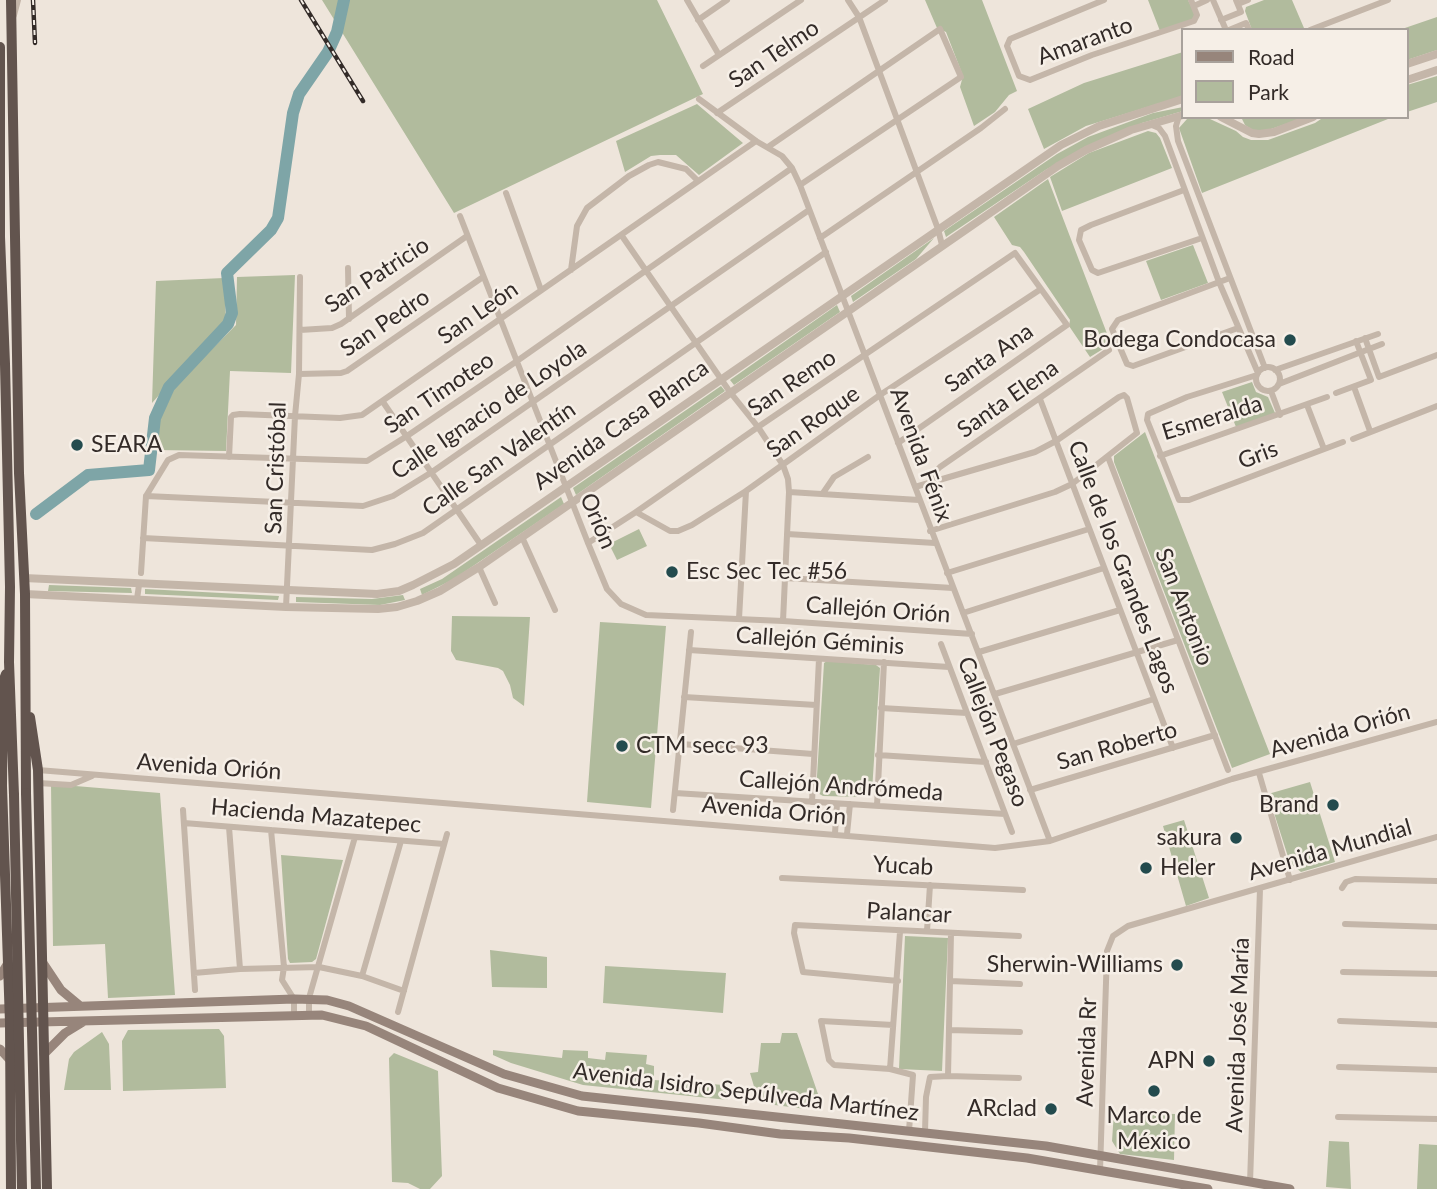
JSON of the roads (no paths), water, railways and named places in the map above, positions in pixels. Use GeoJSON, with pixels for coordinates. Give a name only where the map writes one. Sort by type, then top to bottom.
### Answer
{"type":"FeatureCollection","features":[{"type":"Feature","properties":{"kind":"highway"},"geometry":{"type":"LineString","coordinates":[[11,0],[36,1189]]}},
{"type":"Feature","properties":{"kind":"highway"},"geometry":{"type":"LineString","coordinates":[[0,47],[0,237],[22,1189]]}},
{"type":"Feature","properties":{"kind":"highway"},"geometry":{"type":"LineString","coordinates":[[9,662],[3,682],[2,729],[8,963],[4,975],[5,1023],[10,1060],[11,1189]]}},
{"type":"Feature","properties":{"kind":"highway"},"geometry":{"type":"LineString","coordinates":[[25,701],[33,726],[38,770],[47,1189]]}},
{"type":"Feature","properties":{"kind":"highway"},"geometry":{"type":"LineString","coordinates":[[4,975],[20,982],[30,982],[43,969]]}},
{"type":"Feature","properties":{"kind":"highway"},"geometry":{"type":"LineString","coordinates":[[10,1074],[21,1068],[34,1067],[43,1075]]}},
{"type":"Feature","properties":{"kind":"main road"},"geometry":{"type":"LineString","coordinates":[[43,969],[61,990],[79,1005]]}},
{"type":"Feature","properties":{"kind":"main road","name":"Avenida Isidro Sepúlveda Martínez"},"geometry":{"type":"LineString","coordinates":[[5,1009],[309,999],[349,1006],[505,1073],[582,1096],[909,1130],[1101,1155],[1290,1189]]}},
{"type":"Feature","properties":{"kind":"main road","name":"Avenida Isidro Sepúlveda Martínez"},"geometry":{"type":"LineString","coordinates":[[5,1023],[294,1014],[336,1017],[366,1026],[498,1088],[578,1111],[780,1135],[849,1138],[1027,1158],[1208,1189]]}},
{"type":"Feature","properties":{"kind":"main road"},"geometry":{"type":"LineString","coordinates":[[44,1054],[65,1033],[84,1021]]}},
{"type":"Feature","properties":{"kind":"main road"},"geometry":{"type":"LineString","coordinates":[[0,1049],[10,1060]]}},
{"type":"Feature","properties":{"kind":"main road"},"geometry":{"type":"LineString","coordinates":[[712,1125],[715,1116],[742,1113]]}},
{"type":"Feature","properties":{"kind":"street"},"geometry":{"type":"LineString","coordinates":[[12,18],[17,0]]}},
{"type":"Feature","properties":{"kind":"street"},"geometry":{"type":"LineString","coordinates":[[687,0],[719,55]]}},
{"type":"Feature","properties":{"kind":"street"},"geometry":{"type":"LineString","coordinates":[[698,20],[727,0]]}},
{"type":"Feature","properties":{"kind":"street"},"geometry":{"type":"LineString","coordinates":[[703,66],[801,0]]}},
{"type":"Feature","properties":{"kind":"street"},"geometry":{"type":"LineString","coordinates":[[848,0],[859,18],[942,245]]}},
{"type":"Feature","properties":{"kind":"street","name":"San Telmo"},"geometry":{"type":"LineString","coordinates":[[717,113],[885,0]]}},
{"type":"Feature","properties":{"kind":"street"},"geometry":{"type":"LineString","coordinates":[[1082,4],[1104,0]]}},
{"type":"Feature","properties":{"kind":"street"},"geometry":{"type":"LineString","coordinates":[[1193,3],[1206,0]]}},
{"type":"Feature","properties":{"kind":"street"},"geometry":{"type":"LineString","coordinates":[[1213,0],[1227,28]]}},
{"type":"Feature","properties":{"kind":"street"},"geometry":{"type":"LineString","coordinates":[[1221,19],[1241,12],[1237,2],[1248,0]]}},
{"type":"Feature","properties":{"kind":"street"},"geometry":{"type":"LineString","coordinates":[[1315,28],[1388,0]]}},
{"type":"Feature","properties":{"kind":"street","name":"Amaranto"},"geometry":{"type":"LineString","coordinates":[[1082,4],[1014,36],[1007,42],[1019,76],[1026,80],[1196,19],[1193,3]]}},
{"type":"Feature","properties":{"kind":"street"},"geometry":{"type":"LineString","coordinates":[[768,147],[940,29],[961,77],[800,185]]}},
{"type":"Feature","properties":{"kind":"street"},"geometry":{"type":"LineString","coordinates":[[1409,63],[1437,54]]}},
{"type":"Feature","properties":{"kind":"street"},"geometry":{"type":"LineString","coordinates":[[1409,79],[1437,70]]}},
{"type":"Feature","properties":{"kind":"street","name":"Avenida Fénix"},"geometry":{"type":"LineString","coordinates":[[699,99],[756,141],[782,156],[792,168],[866,354],[930,531],[1050,841]]}},
{"type":"Feature","properties":{"kind":"street","name":"Avenida Casa Blanca"},"geometry":{"type":"LineString","coordinates":[[24,578],[377,594],[413,585],[442,572],[1044,156],[1081,134],[1158,105],[1182,99]]}},
{"type":"Feature","properties":{"kind":"street"},"geometry":{"type":"LineString","coordinates":[[820,238],[1005,109]]}},
{"type":"Feature","properties":{"kind":"street"},"geometry":{"type":"LineString","coordinates":[[1181,116],[1176,126],[1178,141],[1265,368]]}},
{"type":"Feature","properties":{"kind":"street","name":"Avenida Casa Blanca"},"geometry":{"type":"LineString","coordinates":[[25,594],[378,609],[417,601],[440,591],[479,567],[1058,166],[1086,150],[1150,124],[1181,116]]}},
{"type":"Feature","properties":{"kind":"street"},"geometry":{"type":"LineString","coordinates":[[1238,121],[1252,133],[1265,134],[1307,119]]}},
{"type":"Feature","properties":{"kind":"street"},"geometry":{"type":"LineString","coordinates":[[1150,124],[1162,131],[1176,169],[1180,192],[1199,239],[1210,257],[1216,283],[1238,328],[1257,374],[1259,387],[1271,391],[1279,384],[1382,344]]}},
{"type":"Feature","properties":{"kind":"street","name":"San León"},"geometry":{"type":"LineString","coordinates":[[229,457],[230,417],[233,415],[353,418],[362,415],[756,141]]}},
{"type":"Feature","properties":{"kind":"street"},"geometry":{"type":"LineString","coordinates":[[1167,145],[1178,141]]}},
{"type":"Feature","properties":{"kind":"street"},"geometry":{"type":"LineString","coordinates":[[571,270],[577,226],[582,216],[587,208],[629,176],[658,163],[686,169],[698,181]]}},
{"type":"Feature","properties":{"kind":"street"},"geometry":{"type":"LineString","coordinates":[[1176,169],[1187,164]]}},
{"type":"Feature","properties":{"kind":"street","name":"San Timoteo"},"geometry":{"type":"LineString","coordinates":[[141,573],[146,496],[164,464],[173,457],[367,461],[517,361],[792,168]]}},
{"type":"Feature","properties":{"kind":"street"},"geometry":{"type":"LineString","coordinates":[[1180,192],[1091,225],[1081,230],[1079,240],[1092,270],[1098,274],[1199,239]]}},
{"type":"Feature","properties":{"kind":"street"},"geometry":{"type":"LineString","coordinates":[[506,193],[541,290]]}},
{"type":"Feature","properties":{"kind":"street","name":"Calle Ignacio de Loyola"},"geometry":{"type":"LineString","coordinates":[[146,496],[363,506],[393,496],[432,472],[810,211]]}},
{"type":"Feature","properties":{"kind":"street","name":"Orión"},"geometry":{"type":"LineString","coordinates":[[460,216],[607,589],[621,604],[646,615],[783,621]]}},
{"type":"Feature","properties":{"kind":"street","name":"San Patricio"},"geometry":{"type":"LineString","coordinates":[[300,330],[332,328],[349,319],[467,236]]}},
{"type":"Feature","properties":{"kind":"street"},"geometry":{"type":"LineString","coordinates":[[622,236],[730,392],[758,427],[788,479],[783,621]]}},
{"type":"Feature","properties":{"kind":"street","name":"Calle San Valentín"},"geometry":{"type":"LineString","coordinates":[[143,538],[372,550],[423,533],[826,252]]}},
{"type":"Feature","properties":{"kind":"street","name":"San Remo"},"geometry":{"type":"LineString","coordinates":[[588,542],[1015,253],[1041,289]]}},
{"type":"Feature","properties":{"kind":"street"},"geometry":{"type":"LineString","coordinates":[[1210,257],[1221,253]]}},
{"type":"Feature","properties":{"kind":"street"},"geometry":{"type":"LineString","coordinates":[[348,268],[349,319]]}},
{"type":"Feature","properties":{"kind":"street","name":"San Cristóbal"},"geometry":{"type":"LineString","coordinates":[[286,607],[299,374],[300,277]]}},
{"type":"Feature","properties":{"kind":"street","name":"San Pedro"},"geometry":{"type":"LineString","coordinates":[[299,374],[347,371],[483,277]]}},
{"type":"Feature","properties":{"kind":"street"},"geometry":{"type":"LineString","coordinates":[[1230,278],[1118,320],[1112,329],[1130,366],[1238,328]]}},
{"type":"Feature","properties":{"kind":"street","name":"Santa Ana"},"geometry":{"type":"LineString","coordinates":[[898,443],[1067,325],[1041,289]]}},
{"type":"Feature","properties":{"kind":"street","name":"San Roque"},"geometry":{"type":"LineString","coordinates":[[636,512],[670,531],[678,531],[692,525],[746,491],[880,395],[1041,289]]}},
{"type":"Feature","properties":{"kind":"street"},"geometry":{"type":"LineString","coordinates":[[1257,374],[1265,368],[1275,370],[1378,334]]}},
{"type":"Feature","properties":{"kind":"street"},"geometry":{"type":"LineString","coordinates":[[1366,338],[1379,377],[1437,355]]}},
{"type":"Feature","properties":{"kind":"street"},"geometry":{"type":"LineString","coordinates":[[1336,393],[1370,380],[1356,341]]}},
{"type":"Feature","properties":{"kind":"street"},"geometry":{"type":"LineString","coordinates":[[1247,352],[1256,348]]}},
{"type":"Feature","properties":{"kind":"street","name":"Santa Elena"},"geometry":{"type":"LineString","coordinates":[[933,481],[933,476],[940,467],[1040,400],[1109,349]]}},
{"type":"Feature","properties":{"kind":"street"},"geometry":{"type":"LineString","coordinates":[[1275,370],[1279,375],[1279,384]]}},
{"type":"Feature","properties":{"kind":"street","name":"Esmeralda"},"geometry":{"type":"LineString","coordinates":[[1257,374],[1187,397],[1148,414],[1147,420],[1160,456],[1280,415],[1271,391]]}},
{"type":"Feature","properties":{"kind":"street"},"geometry":{"type":"LineString","coordinates":[[1354,387],[1370,431]]}},
{"type":"Feature","properties":{"kind":"street"},"geometry":{"type":"LineString","coordinates":[[915,487],[1012,460],[1056,441],[1124,395],[1133,418],[1137,433],[1072,484],[1055,492],[930,531]]}},
{"type":"Feature","properties":{"kind":"street","name":"Gris"},"geometry":{"type":"LineString","coordinates":[[1280,415],[1327,397]]}},
{"type":"Feature","properties":{"kind":"street","name":"Calle de los Grandes Lagos"},"geometry":{"type":"LineString","coordinates":[[1040,400],[1173,748]]}},
{"type":"Feature","properties":{"kind":"street"},"geometry":{"type":"LineString","coordinates":[[383,402],[481,545]]}},
{"type":"Feature","properties":{"kind":"street"},"geometry":{"type":"LineString","coordinates":[[1307,405],[1324,449],[1343,442]]}},
{"type":"Feature","properties":{"kind":"street"},"geometry":{"type":"LineString","coordinates":[[1353,439],[1437,406]]}},
{"type":"Feature","properties":{"kind":"street","name":"Gris"},"geometry":{"type":"LineString","coordinates":[[1160,456],[1177,498],[1183,500],[1324,449]]}},
{"type":"Feature","properties":{"kind":"street"},"geometry":{"type":"LineString","coordinates":[[823,493],[834,477],[868,457]]}},
{"type":"Feature","properties":{"kind":"street","name":"San Antonio"},"geometry":{"type":"LineString","coordinates":[[1108,457],[1228,770]]}},
{"type":"Feature","properties":{"kind":"street"},"geometry":{"type":"LineString","coordinates":[[739,619],[746,491]]}},
{"type":"Feature","properties":{"kind":"street"},"geometry":{"type":"LineString","coordinates":[[789,492],[919,500]]}},
{"type":"Feature","properties":{"kind":"street"},"geometry":{"type":"LineString","coordinates":[[947,573],[1089,529]]}},
{"type":"Feature","properties":{"kind":"street"},"geometry":{"type":"LineString","coordinates":[[787,534],[935,544]]}},
{"type":"Feature","properties":{"kind":"street"},"geometry":{"type":"LineString","coordinates":[[522,537],[555,610]]}},
{"type":"Feature","properties":{"kind":"street"},"geometry":{"type":"LineString","coordinates":[[479,567],[495,603]]}},
{"type":"Feature","properties":{"kind":"street"},"geometry":{"type":"LineString","coordinates":[[963,613],[1104,568]]}},
{"type":"Feature","properties":{"kind":"street"},"geometry":{"type":"LineString","coordinates":[[785,578],[953,588]]}},
{"type":"Feature","properties":{"kind":"street"},"geometry":{"type":"LineString","coordinates":[[137,599],[139,585]]}},
{"type":"Feature","properties":{"kind":"street"},"geometry":{"type":"LineString","coordinates":[[413,585],[417,601]]}},
{"type":"Feature","properties":{"kind":"street"},"geometry":{"type":"LineString","coordinates":[[979,652],[1120,610]]}},
{"type":"Feature","properties":{"kind":"street","name":"Callejón Orión"},"geometry":{"type":"LineString","coordinates":[[783,621],[972,634]]}},
{"type":"Feature","properties":{"kind":"street"},"geometry":{"type":"LineString","coordinates":[[673,810],[691,632]]}},
{"type":"Feature","properties":{"kind":"street"},"geometry":{"type":"LineString","coordinates":[[995,694],[1178,640]]}},
{"type":"Feature","properties":{"kind":"street","name":"Callejón Pegaso"},"geometry":{"type":"LineString","coordinates":[[940,644],[1012,832]]}},
{"type":"Feature","properties":{"kind":"street","name":"Callejón Géminis"},"geometry":{"type":"LineString","coordinates":[[690,650],[949,667]]}},
{"type":"Feature","properties":{"kind":"street"},"geometry":{"type":"LineString","coordinates":[[812,802],[819,659]]}},
{"type":"Feature","properties":{"kind":"street"},"geometry":{"type":"LineString","coordinates":[[877,806],[884,662]]}},
{"type":"Feature","properties":{"kind":"street"},"geometry":{"type":"LineString","coordinates":[[684,697],[816,705]]}},
{"type":"Feature","properties":{"kind":"street"},"geometry":{"type":"LineString","coordinates":[[1013,744],[1154,699]]}},
{"type":"Feature","properties":{"kind":"street"},"geometry":{"type":"LineString","coordinates":[[881,708],[967,713]]}},
{"type":"Feature","properties":{"kind":"street","name":"Avenida Orión"},"geometry":{"type":"LineString","coordinates":[[38,770],[995,848],[1050,841],[1232,779],[1437,722]]}},
{"type":"Feature","properties":{"kind":"street","name":"San Roberto"},"geometry":{"type":"LineString","coordinates":[[1030,790],[1214,735]]}},
{"type":"Feature","properties":{"kind":"street"},"geometry":{"type":"LineString","coordinates":[[681,744],[814,754]]}},
{"type":"Feature","properties":{"kind":"street"},"geometry":{"type":"LineString","coordinates":[[878,755],[986,762]]}},
{"type":"Feature","properties":{"kind":"street"},"geometry":{"type":"LineString","coordinates":[[1259,773],[1290,880]]}},
{"type":"Feature","properties":{"kind":"street","name":"Avenida Orión"},"geometry":{"type":"LineString","coordinates":[[38,783],[77,784],[92,776]]}},
{"type":"Feature","properties":{"kind":"street","name":"Callejón Andrómeda"},"geometry":{"type":"LineString","coordinates":[[675,793],[1005,814]]}},
{"type":"Feature","properties":{"kind":"street"},"geometry":{"type":"LineString","coordinates":[[835,833],[837,804]]}},
{"type":"Feature","properties":{"kind":"street"},"geometry":{"type":"LineString","coordinates":[[847,834],[850,804]]}},
{"type":"Feature","properties":{"kind":"street"},"geometry":{"type":"LineString","coordinates":[[183,810],[195,990]]}},
{"type":"Feature","properties":{"kind":"street","name":"Hacienda Mazatepec"},"geometry":{"type":"LineString","coordinates":[[184,823],[444,844]]}},
{"type":"Feature","properties":{"kind":"street"},"geometry":{"type":"LineString","coordinates":[[229,827],[240,969]]}},
{"type":"Feature","properties":{"kind":"street"},"geometry":{"type":"LineString","coordinates":[[271,830],[284,967],[282,980],[294,999],[294,1014]]}},
{"type":"Feature","properties":{"kind":"street"},"geometry":{"type":"LineString","coordinates":[[398,1012],[447,834]]}},
{"type":"Feature","properties":{"kind":"street"},"geometry":{"type":"LineString","coordinates":[[309,1014],[309,999],[355,837]]}},
{"type":"Feature","properties":{"kind":"street","name":"Avenida Mundial"},"geometry":{"type":"LineString","coordinates":[[1113,936],[1128,926],[1437,837]]}},
{"type":"Feature","properties":{"kind":"street"},"geometry":{"type":"LineString","coordinates":[[362,976],[401,841]]}},
{"type":"Feature","properties":{"kind":"street","name":"Yucab"},"geometry":{"type":"LineString","coordinates":[[782,878],[1023,890]]}},
{"type":"Feature","properties":{"kind":"street"},"geometry":{"type":"LineString","coordinates":[[1342,888],[1346,881],[1355,879],[1437,881]]}},
{"type":"Feature","properties":{"kind":"street"},"geometry":{"type":"LineString","coordinates":[[927,931],[930,885]]}},
{"type":"Feature","properties":{"kind":"street","name":"Avenida José María"},"geometry":{"type":"LineString","coordinates":[[1250,1182],[1260,889]]}},
{"type":"Feature","properties":{"kind":"street","name":"Palancar"},"geometry":{"type":"LineString","coordinates":[[898,981],[803,972],[794,933],[795,925],[798,923],[900,932],[1019,936]]}},
{"type":"Feature","properties":{"kind":"street"},"geometry":{"type":"LineString","coordinates":[[1345,924],[1437,927]]}},
{"type":"Feature","properties":{"kind":"street"},"geometry":{"type":"LineString","coordinates":[[890,1069],[900,932]]}},
{"type":"Feature","properties":{"kind":"street"},"geometry":{"type":"LineString","coordinates":[[948,1076],[951,933]]}},
{"type":"Feature","properties":{"kind":"street","name":"Avenida Rr"},"geometry":{"type":"LineString","coordinates":[[1100,1171],[1107,951],[1113,936]]}},
{"type":"Feature","properties":{"kind":"street"},"geometry":{"type":"LineString","coordinates":[[194,974],[240,969],[319,967],[362,976],[404,991]]}},
{"type":"Feature","properties":{"kind":"street"},"geometry":{"type":"LineString","coordinates":[[1343,972],[1437,974]]}},
{"type":"Feature","properties":{"kind":"street"},"geometry":{"type":"LineString","coordinates":[[950,981],[1020,984]]}},
{"type":"Feature","properties":{"kind":"street"},"geometry":{"type":"LineString","coordinates":[[892,1025],[821,1021],[821,1033],[829,1060],[839,1067],[890,1069],[913,1075],[909,1130]]}},
{"type":"Feature","properties":{"kind":"street"},"geometry":{"type":"LineString","coordinates":[[1340,1021],[1437,1025]]}},
{"type":"Feature","properties":{"kind":"street"},"geometry":{"type":"LineString","coordinates":[[949,1030],[1020,1032]]}},
{"type":"Feature","properties":{"kind":"street"},"geometry":{"type":"LineString","coordinates":[[1339,1068],[1437,1070]]}},
{"type":"Feature","properties":{"kind":"street"},"geometry":{"type":"LineString","coordinates":[[925,1132],[926,1097],[930,1077],[1019,1078]]}},
{"type":"Feature","properties":{"kind":"street"},"geometry":{"type":"LineString","coordinates":[[1338,1117],[1437,1119]]}},
{"type":"Feature","properties":{"kind":"street"},"geometry":{"type":"LineString","coordinates":[[1185,1187],[1189,1172]]}},
{"type":"Feature","properties":{"kind":"waterway"},"geometry":{"type":"LineString","coordinates":[[36,514],[88,475],[149,470],[155,418],[169,387],[228,324],[232,313],[227,273],[271,230],[278,218],[293,113],[299,94],[328,52],[337,32],[344,0]]}},
{"type":"Feature","properties":{"kind":"railway"},"geometry":{"type":"LineString","coordinates":[[33,0],[35,43]]}},
{"type":"Feature","properties":{"kind":"railway"},"geometry":{"type":"LineString","coordinates":[[301,0],[363,101]]}},
{"type":"Feature","properties":{"kind":"place","name":"Bodega Condocasa"},"geometry":{"type":"Point","coordinates":[1290,340]}},
{"type":"Feature","properties":{"kind":"place","name":"SEARA"},"geometry":{"type":"Point","coordinates":[77,445]}},
{"type":"Feature","properties":{"kind":"place","name":"Esc Sec Tec #56"},"geometry":{"type":"Point","coordinates":[672,572]}},
{"type":"Feature","properties":{"kind":"place","name":"CTM secc 93"},"geometry":{"type":"Point","coordinates":[622,746]}},
{"type":"Feature","properties":{"kind":"place","name":"Brand"},"geometry":{"type":"Point","coordinates":[1333,805]}},
{"type":"Feature","properties":{"kind":"place","name":"sakura"},"geometry":{"type":"Point","coordinates":[1236,838]}},
{"type":"Feature","properties":{"kind":"place","name":"Heler"},"geometry":{"type":"Point","coordinates":[1146,868]}},
{"type":"Feature","properties":{"kind":"place","name":"Sherwin-Williams"},"geometry":{"type":"Point","coordinates":[1177,965]}},
{"type":"Feature","properties":{"kind":"place","name":"APN"},"geometry":{"type":"Point","coordinates":[1209,1061]}},
{"type":"Feature","properties":{"kind":"place","name":"Marco de México"},"geometry":{"type":"Point","coordinates":[1154,1091]}},
{"type":"Feature","properties":{"kind":"place","name":"ARclad"},"geometry":{"type":"Point","coordinates":[1051,1109]}}]}
